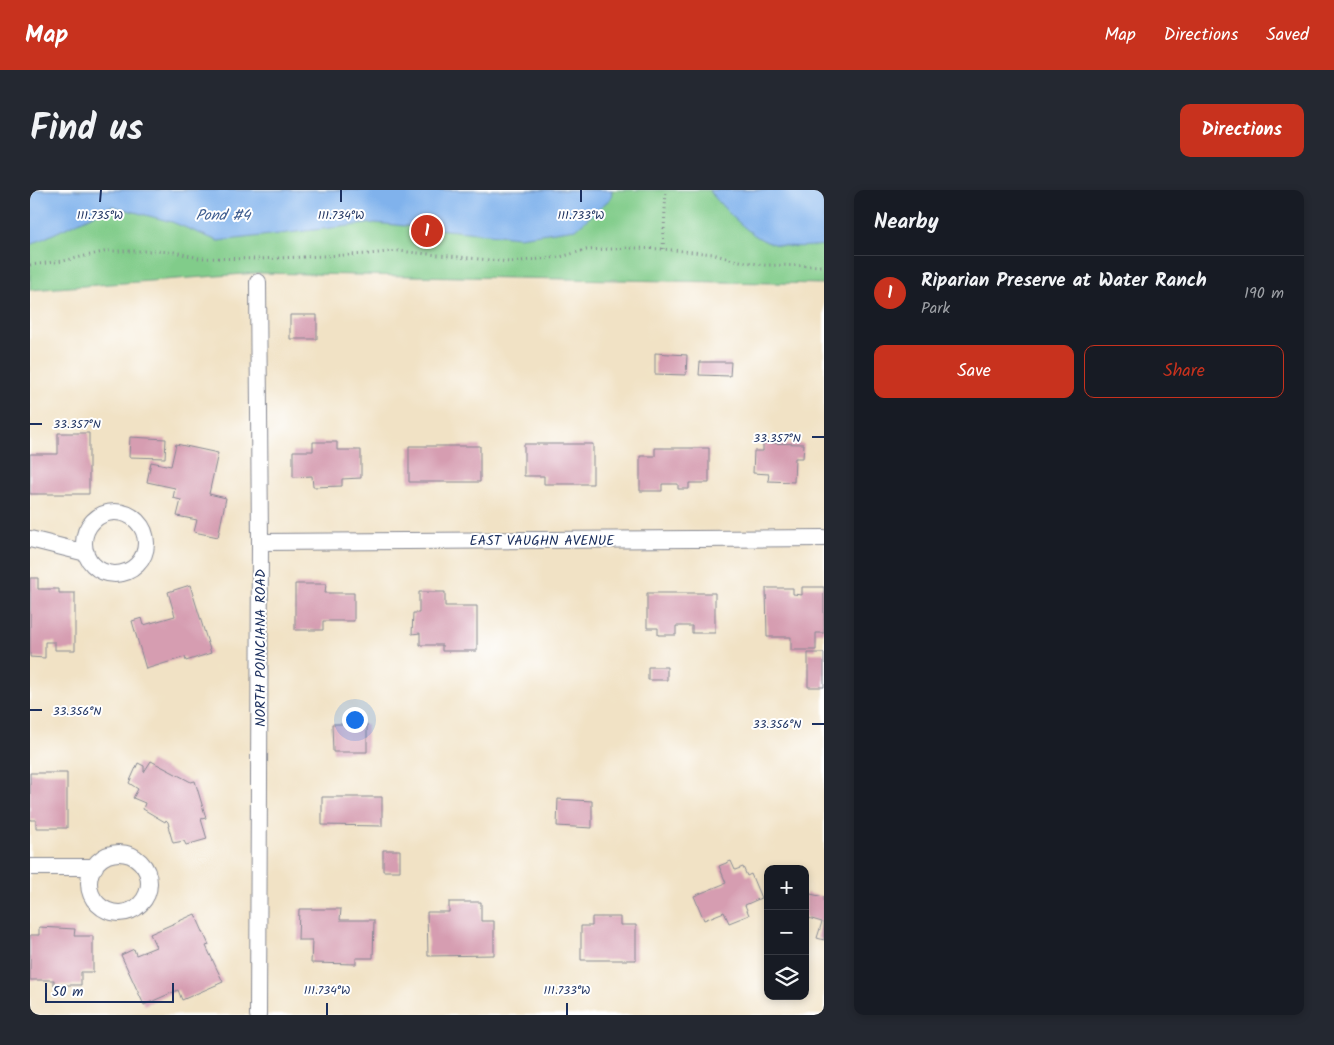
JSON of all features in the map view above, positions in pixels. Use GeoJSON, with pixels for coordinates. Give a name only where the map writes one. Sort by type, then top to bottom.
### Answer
{"type":"FeatureCollection","features":[{"type":"Feature","properties":{"kind":"street","name":"NORTH POINCIANA ROAD"},"geometry":{"type":"LineString","coordinates":[[258,282],[260,542],[258,1015]]}},
{"type":"Feature","properties":{"kind":"street","name":"EAST VAUGHN AVENUE"},"geometry":{"type":"LineString","coordinates":[[260,542],[824,538]]}},
{"type":"Feature","properties":{"kind":"street"},"geometry":{"type":"LineString","coordinates":[[30,539],[86,553]]}},
{"type":"Feature","properties":{"kind":"street"},"geometry":{"type":"LineString","coordinates":[[30,867],[95,867]]}},
{"type":"Feature","properties":{"kind":"path"},"geometry":{"type":"LineString","coordinates":[[663,249],[666,190]]}},
{"type":"Feature","properties":{"kind":"path"},"geometry":{"type":"LineString","coordinates":[[30,265],[108,251],[174,252],[199,258],[257,259],[398,252],[510,262],[560,257],[586,250],[634,248],[713,254],[733,260],[764,265],[824,266]]}},
{"type":"Feature","properties":{"kind":"green space"},"geometry":{"type":"Polygon","coordinates":[[[30,190],[824,190],[824,284],[257,273],[30,290],[30,190]]]}},
{"type":"Feature","properties":{"kind":"water","name":"Pond #4"},"geometry":{"type":"Polygon","coordinates":[[[30,190],[612,190],[611,198],[576,229],[519,237],[375,223],[218,241],[172,222],[112,206],[30,245],[30,190]]]}},
{"type":"Feature","properties":{"kind":"water"},"geometry":{"type":"Polygon","coordinates":[[[709,190],[824,190],[824,245],[804,247],[776,245],[762,240],[736,220],[709,190]]]}},
{"type":"Feature","properties":{"kind":"building"},"geometry":{"type":"Polygon","coordinates":[[[290,315],[317,315],[317,339],[290,339],[290,315]]]}},
{"type":"Feature","properties":{"kind":"building"},"geometry":{"type":"Polygon","coordinates":[[[655,353],[687,355],[686,375],[655,374],[655,353]]]}},
{"type":"Feature","properties":{"kind":"building"},"geometry":{"type":"Polygon","coordinates":[[[700,362],[731,362],[730,376],[699,375],[700,362]]]}},
{"type":"Feature","properties":{"kind":"building"},"geometry":{"type":"Polygon","coordinates":[[[58,433],[89,433],[89,494],[30,494],[30,454],[58,454],[58,433]]]}},
{"type":"Feature","properties":{"kind":"building"},"geometry":{"type":"Polygon","coordinates":[[[130,437],[166,439],[165,458],[129,457],[130,437]]]}},
{"type":"Feature","properties":{"kind":"building"},"geometry":{"type":"Polygon","coordinates":[[[313,442],[337,442],[337,450],[361,450],[361,478],[342,479],[342,486],[313,487],[312,476],[293,477],[293,451],[313,451],[313,442]]]}},
{"type":"Feature","properties":{"kind":"building"},"geometry":{"type":"Polygon","coordinates":[[[763,443],[804,444],[803,458],[795,458],[794,482],[768,481],[769,474],[753,473],[754,451],[763,451],[763,443]]]}},
{"type":"Feature","properties":{"kind":"building"},"geometry":{"type":"Polygon","coordinates":[[[176,444],[218,453],[209,494],[226,498],[218,537],[194,532],[197,520],[177,516],[181,500],[173,498],[175,488],[147,482],[151,462],[171,466],[176,444]]]}},
{"type":"Feature","properties":{"kind":"building"},"geometry":{"type":"Polygon","coordinates":[[[524,444],[593,444],[593,484],[544,484],[544,476],[524,476],[524,444]]]}},
{"type":"Feature","properties":{"kind":"building"},"geometry":{"type":"Polygon","coordinates":[[[409,446],[480,446],[480,482],[409,482],[409,446]]]}},
{"type":"Feature","properties":{"kind":"building"},"geometry":{"type":"Polygon","coordinates":[[[655,448],[709,448],[709,483],[689,483],[689,489],[678,489],[678,484],[662,484],[662,491],[640,491],[640,456],[655,456],[655,448]]]}},
{"type":"Feature","properties":{"kind":"building"},"geometry":{"type":"Polygon","coordinates":[[[30,578],[38,578],[38,589],[59,589],[59,593],[75,593],[75,650],[55,650],[55,642],[45,642],[45,658],[30,657],[30,578]]]}},
{"type":"Feature","properties":{"kind":"building"},"geometry":{"type":"Polygon","coordinates":[[[295,584],[326,584],[325,593],[354,593],[354,621],[323,621],[323,630],[295,630],[295,584]]]}},
{"type":"Feature","properties":{"kind":"building"},"geometry":{"type":"Polygon","coordinates":[[[190,585],[211,653],[186,661],[185,657],[146,669],[132,621],[142,618],[144,625],[175,616],[168,592],[190,585]]]}},
{"type":"Feature","properties":{"kind":"building"},"geometry":{"type":"Polygon","coordinates":[[[802,587],[824,587],[824,633],[816,633],[816,650],[791,650],[791,637],[767,637],[766,588],[793,588],[793,594],[802,595],[802,587]]]}},
{"type":"Feature","properties":{"kind":"building"},"geometry":{"type":"Polygon","coordinates":[[[419,592],[445,592],[445,606],[477,606],[477,651],[442,651],[442,645],[420,645],[420,633],[412,634],[413,613],[419,613],[419,592]]]}},
{"type":"Feature","properties":{"kind":"building"},"geometry":{"type":"Polygon","coordinates":[[[647,593],[715,593],[715,633],[692,633],[692,626],[676,626],[676,635],[658,635],[658,628],[647,628],[647,593]]]}},
{"type":"Feature","properties":{"kind":"building"},"geometry":{"type":"Polygon","coordinates":[[[808,653],[824,653],[824,687],[808,687],[808,653]]]}},
{"type":"Feature","properties":{"kind":"building"},"geometry":{"type":"Polygon","coordinates":[[[648,667],[667,667],[667,680],[648,680],[648,667]]]}},
{"type":"Feature","properties":{"kind":"building"},"geometry":{"type":"Polygon","coordinates":[[[332,724],[367,724],[367,752],[333,752],[332,724]]]}},
{"type":"Feature","properties":{"kind":"building"},"geometry":{"type":"Polygon","coordinates":[[[151,761],[191,782],[195,781],[206,818],[201,819],[207,839],[186,845],[184,841],[173,843],[168,822],[143,809],[145,803],[133,798],[138,789],[129,783],[138,763],[144,766],[144,772],[151,761]]]}},
{"type":"Feature","properties":{"kind":"building"},"geometry":{"type":"Polygon","coordinates":[[[30,773],[67,773],[67,828],[36,828],[36,820],[30,820],[30,773]]]}},
{"type":"Feature","properties":{"kind":"building"},"geometry":{"type":"Polygon","coordinates":[[[322,797],[382,797],[382,826],[322,825],[322,797]]]}},
{"type":"Feature","properties":{"kind":"building"},"geometry":{"type":"Polygon","coordinates":[[[558,799],[592,801],[592,828],[557,826],[558,799]]]}},
{"type":"Feature","properties":{"kind":"building"},"geometry":{"type":"Polygon","coordinates":[[[383,850],[400,850],[400,871],[383,871],[383,850]]]}},
{"type":"Feature","properties":{"kind":"building"},"geometry":{"type":"Polygon","coordinates":[[[731,861],[735,870],[743,867],[747,876],[751,874],[761,898],[745,905],[749,915],[729,923],[724,912],[704,920],[694,896],[726,883],[719,866],[731,861]]]}},
{"type":"Feature","properties":{"kind":"building"},"geometry":{"type":"Polygon","coordinates":[[[809,894],[824,897],[824,940],[817,938],[822,922],[809,918],[809,894]]]}},
{"type":"Feature","properties":{"kind":"building"},"geometry":{"type":"Polygon","coordinates":[[[449,902],[481,902],[481,921],[494,921],[494,955],[428,956],[427,912],[449,912],[449,902]]]}},
{"type":"Feature","properties":{"kind":"building"},"geometry":{"type":"Polygon","coordinates":[[[299,909],[341,909],[340,920],[374,920],[373,958],[356,958],[356,964],[311,963],[312,940],[298,940],[299,909]]]}},
{"type":"Feature","properties":{"kind":"building"},"geometry":{"type":"Polygon","coordinates":[[[195,914],[209,945],[206,946],[223,982],[182,1000],[178,990],[144,1005],[121,955],[134,949],[136,955],[156,947],[150,934],[195,914]]]}},
{"type":"Feature","properties":{"kind":"building"},"geometry":{"type":"Polygon","coordinates":[[[592,917],[620,917],[620,925],[636,925],[636,960],[581,960],[581,926],[592,926],[592,917]]]}},
{"type":"Feature","properties":{"kind":"building"},"geometry":{"type":"Polygon","coordinates":[[[39,927],[75,929],[74,936],[93,936],[93,972],[81,972],[81,985],[54,985],[54,980],[30,980],[30,935],[39,935],[39,927]]]}},
{"type":"Feature","properties":{"kind":"place","name":"Riparian Preserve at Water Ranch"},"geometry":{"type":"Point","coordinates":[427,231]}}]}
